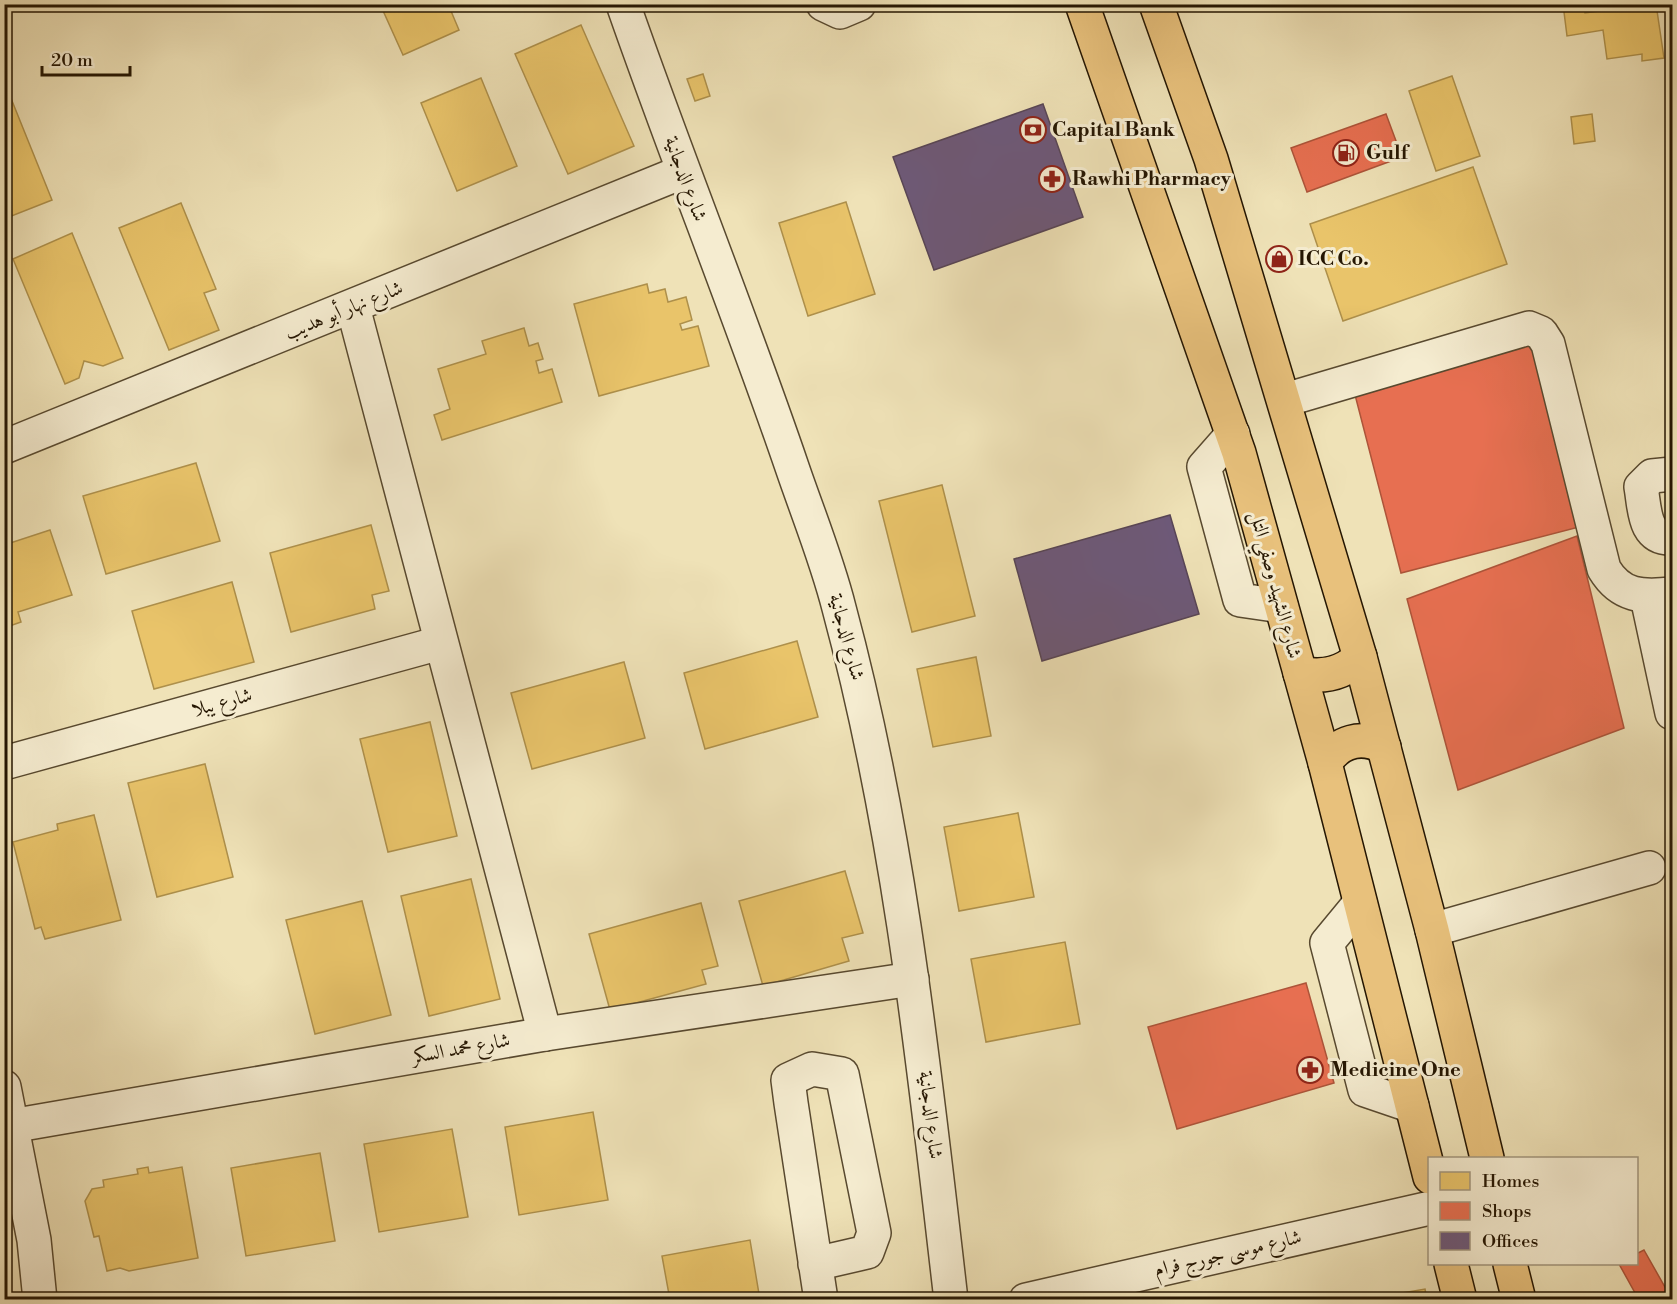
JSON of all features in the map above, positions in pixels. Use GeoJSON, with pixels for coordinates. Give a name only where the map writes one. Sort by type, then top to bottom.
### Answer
{"type":"FeatureCollection","features":[{"type":"Feature","properties":{"kind":"main road","name":"شارع الشهيد وصفي التل"},"geometry":{"type":"LineString","coordinates":[[1082,4],[1233,434],[1325,763],[1428,1169]]}},
{"type":"Feature","properties":{"kind":"main road"},"geometry":{"type":"LineString","coordinates":[[1156,4],[1211,159],[1285,400],[1360,657],[1432,930],[1487,1157]]}},
{"type":"Feature","properties":{"kind":"main road"},"geometry":{"type":"LineString","coordinates":[[1300,673],[1332,674],[1353,664],[1360,657]]}},
{"type":"Feature","properties":{"kind":"main road"},"geometry":{"type":"LineString","coordinates":[[1325,763],[1331,753],[1351,742],[1374,742],[1384,747]]}},
{"type":"Feature","properties":{"kind":"main road"},"geometry":{"type":"LineString","coordinates":[[1452,1265],[1460,1299]]}},
{"type":"Feature","properties":{"kind":"main road"},"geometry":{"type":"LineString","coordinates":[[1510,1265],[1518,1299]]}},
{"type":"Feature","properties":{"kind":"street","name":"شارع الدجانية"},"geometry":{"type":"LineString","coordinates":[[623,4],[682,172],[766,393],[838,603],[867,716],[889,826],[912,978],[951,1299]]}},
{"type":"Feature","properties":{"kind":"street"},"geometry":{"type":"LineString","coordinates":[[823,4],[840,12],[859,4]]}},
{"type":"Feature","properties":{"kind":"street","name":"شارع نهار أبو هديب"},"geometry":{"type":"LineString","coordinates":[[4,447],[682,172]]}},
{"type":"Feature","properties":{"kind":"street"},"geometry":{"type":"LineString","coordinates":[[353,307],[544,1034]]}},
{"type":"Feature","properties":{"kind":"street"},"geometry":{"type":"LineString","coordinates":[[1285,400],[1529,328],[1541,333],[1548,344],[1604,569],[1613,585],[1660,595],[1672,713]]}},
{"type":"Feature","properties":{"kind":"street"},"geometry":{"type":"LineString","coordinates":[[1672,474],[1652,476],[1641,487],[1648,527],[1656,536],[1672,538]]}},
{"type":"Feature","properties":{"kind":"street","name":"شارع يبلا"},"geometry":{"type":"LineString","coordinates":[[4,763],[440,644]]}},
{"type":"Feature","properties":{"kind":"street"},"geometry":{"type":"LineString","coordinates":[[1432,930],[1649,868]]}},
{"type":"Feature","properties":{"kind":"street","name":"شارع محمد السكر"},"geometry":{"type":"LineString","coordinates":[[11,1126],[544,1034],[912,978]]}},
{"type":"Feature","properties":{"kind":"street"},"geometry":{"type":"LineString","coordinates":[[815,1264],[867,1252],[874,1233],[842,1074],[812,1069],[788,1080],[815,1264],[821,1299]]}},
{"type":"Feature","properties":{"kind":"street"},"geometry":{"type":"LineString","coordinates":[[4,1088],[34,1240],[40,1299]]}},
{"type":"Feature","properties":{"kind":"street","name":"شارع موسى جورج فرام"},"geometry":{"type":"LineString","coordinates":[[1026,1299],[1428,1208]]}},
{"type":"Feature","properties":{"kind":"building: Homes"},"geometry":{"type":"Polygon","coordinates":[[[380,4],[448,4],[459,30],[403,55],[380,4]]]}},
{"type":"Feature","properties":{"kind":"building: Homes"},"geometry":{"type":"Polygon","coordinates":[[[1563,4],[1584,4],[1585,13],[1606,10],[1605,4],[1622,4],[1622,8],[1633,7],[1632,4],[1656,4],[1664,58],[1642,61],[1642,54],[1607,59],[1603,30],[1567,36],[1563,4]]]}},
{"type":"Feature","properties":{"kind":"building: Homes"},"geometry":{"type":"Polygon","coordinates":[[[581,25],[634,146],[568,174],[515,54],[581,25]]]}},
{"type":"Feature","properties":{"kind":"building: Homes"},"geometry":{"type":"Polygon","coordinates":[[[703,74],[710,96],[695,101],[687,79],[703,74]]]}},
{"type":"Feature","properties":{"kind":"building: Homes"},"geometry":{"type":"Polygon","coordinates":[[[1452,76],[1480,156],[1436,171],[1409,91],[1452,76]]]}},
{"type":"Feature","properties":{"kind":"building: Homes"},"geometry":{"type":"Polygon","coordinates":[[[481,78],[517,166],[457,191],[421,103],[481,78]]]}},
{"type":"Feature","properties":{"kind":"building: Homes"},"geometry":{"type":"Polygon","coordinates":[[[4,81],[52,200],[4,219],[4,81]]]}},
{"type":"Feature","properties":{"kind":"building: Homes"},"geometry":{"type":"Polygon","coordinates":[[[1592,114],[1595,141],[1574,144],[1571,117],[1592,114]]]}},
{"type":"Feature","properties":{"kind":"building: Homes"},"geometry":{"type":"Polygon","coordinates":[[[1473,167],[1507,264],[1343,321],[1310,224],[1473,167]]]}},
{"type":"Feature","properties":{"kind":"building: Homes"},"geometry":{"type":"Polygon","coordinates":[[[846,202],[875,294],[808,316],[779,223],[846,202]]]}},
{"type":"Feature","properties":{"kind":"building: Homes"},"geometry":{"type":"Polygon","coordinates":[[[181,203],[216,289],[204,293],[219,330],[169,350],[119,228],[181,203]]]}},
{"type":"Feature","properties":{"kind":"building: Homes"},"geometry":{"type":"Polygon","coordinates":[[[72,233],[123,358],[103,366],[84,361],[79,378],[65,384],[13,259],[72,233]]]}},
{"type":"Feature","properties":{"kind":"building: Homes"},"geometry":{"type":"Polygon","coordinates":[[[647,284],[649,293],[665,289],[668,302],[686,297],[692,320],[680,324],[682,330],[698,326],[709,366],[599,396],[574,304],[647,284]]]}},
{"type":"Feature","properties":{"kind":"building: Homes"},"geometry":{"type":"Polygon","coordinates":[[[524,328],[529,346],[538,343],[543,359],[536,361],[539,373],[552,369],[562,402],[442,440],[434,415],[450,409],[438,369],[486,354],[482,341],[524,328]]]}},
{"type":"Feature","properties":{"kind":"building: Homes"},"geometry":{"type":"Polygon","coordinates":[[[196,463],[220,541],[106,574],[83,496],[196,463]]]}},
{"type":"Feature","properties":{"kind":"building: Homes"},"geometry":{"type":"Polygon","coordinates":[[[942,485],[975,616],[912,632],[879,501],[942,485]]]}},
{"type":"Feature","properties":{"kind":"building: Homes"},"geometry":{"type":"Polygon","coordinates":[[[371,525],[389,591],[372,595],[375,609],[291,632],[270,553],[371,525]]]}},
{"type":"Feature","properties":{"kind":"building: Homes"},"geometry":{"type":"Polygon","coordinates":[[[50,530],[72,595],[18,612],[21,622],[4,628],[4,545],[50,530]]]}},
{"type":"Feature","properties":{"kind":"building: Homes"},"geometry":{"type":"Polygon","coordinates":[[[232,582],[254,662],[154,689],[132,611],[232,582]]]}},
{"type":"Feature","properties":{"kind":"building: Homes"},"geometry":{"type":"Polygon","coordinates":[[[797,641],[818,717],[705,749],[684,673],[797,641]]]}},
{"type":"Feature","properties":{"kind":"building: Homes"},"geometry":{"type":"Polygon","coordinates":[[[976,657],[991,736],[933,747],[917,669],[976,657]]]}},
{"type":"Feature","properties":{"kind":"building: Homes"},"geometry":{"type":"Polygon","coordinates":[[[624,662],[645,738],[532,769],[511,693],[624,662]]]}},
{"type":"Feature","properties":{"kind":"building: Homes"},"geometry":{"type":"Polygon","coordinates":[[[430,722],[457,836],[388,852],[360,739],[430,722]]]}},
{"type":"Feature","properties":{"kind":"building: Homes"},"geometry":{"type":"Polygon","coordinates":[[[205,764],[233,877],[157,897],[128,783],[205,764]]]}},
{"type":"Feature","properties":{"kind":"building: Homes"},"geometry":{"type":"Polygon","coordinates":[[[1018,813],[1034,897],[959,911],[944,827],[1018,813]]]}},
{"type":"Feature","properties":{"kind":"building: Homes"},"geometry":{"type":"Polygon","coordinates":[[[94,815],[121,920],[45,939],[41,927],[35,929],[13,842],[58,830],[57,824],[94,815]]]}},
{"type":"Feature","properties":{"kind":"building: Homes"},"geometry":{"type":"Polygon","coordinates":[[[845,871],[863,933],[842,938],[849,961],[763,986],[739,901],[845,871]]]}},
{"type":"Feature","properties":{"kind":"building: Homes"},"geometry":{"type":"Polygon","coordinates":[[[471,879],[500,999],[429,1016],[401,896],[471,879]]]}},
{"type":"Feature","properties":{"kind":"building: Homes"},"geometry":{"type":"Polygon","coordinates":[[[362,901],[391,1015],[315,1034],[286,920],[362,901]]]}},
{"type":"Feature","properties":{"kind":"building: Homes"},"geometry":{"type":"Polygon","coordinates":[[[701,903],[718,966],[702,970],[706,984],[610,1010],[589,934],[701,903]]]}},
{"type":"Feature","properties":{"kind":"building: Homes"},"geometry":{"type":"Polygon","coordinates":[[[1065,942],[1080,1024],[986,1042],[971,959],[1065,942]]]}},
{"type":"Feature","properties":{"kind":"building: Homes"},"geometry":{"type":"Polygon","coordinates":[[[593,1112],[608,1200],[519,1215],[505,1127],[593,1112]]]}},
{"type":"Feature","properties":{"kind":"building: Homes"},"geometry":{"type":"Polygon","coordinates":[[[452,1129],[468,1217],[379,1232],[364,1144],[452,1129]]]}},
{"type":"Feature","properties":{"kind":"building: Homes"},"geometry":{"type":"Polygon","coordinates":[[[320,1153],[335,1241],[246,1256],[231,1168],[320,1153]]]}},
{"type":"Feature","properties":{"kind":"building: Homes"},"geometry":{"type":"Polygon","coordinates":[[[148,1167],[149,1173],[182,1167],[198,1258],[129,1271],[120,1268],[107,1271],[99,1236],[94,1237],[85,1201],[92,1189],[104,1187],[103,1180],[138,1174],[137,1169],[148,1167]]]}},
{"type":"Feature","properties":{"kind":"building: Homes"},"geometry":{"type":"Polygon","coordinates":[[[750,1240],[760,1300],[670,1300],[662,1256],[750,1240]]]}},
{"type":"Feature","properties":{"kind":"building: Homes"},"geometry":{"type":"Polygon","coordinates":[[[1425,1289],[1427,1300],[1361,1300],[1425,1289]]]}},
{"type":"Feature","properties":{"kind":"building: Shops","name":"Gulf"},"geometry":{"type":"Polygon","coordinates":[[[1386,114],[1402,157],[1307,192],[1291,148],[1386,114]]]}},
{"type":"Feature","properties":{"kind":"building: Shops"},"geometry":{"type":"Polygon","coordinates":[[[1531,340],[1579,527],[1401,573],[1353,387],[1531,340]]]}},
{"type":"Feature","properties":{"kind":"building: Shops"},"geometry":{"type":"Polygon","coordinates":[[[1577,536],[1624,728],[1458,790],[1407,599],[1577,536]]]}},
{"type":"Feature","properties":{"kind":"building: Shops"},"geometry":{"type":"Polygon","coordinates":[[[1306,983],[1334,1083],[1177,1129],[1148,1027],[1306,983]]]}},
{"type":"Feature","properties":{"kind":"building: Shops"},"geometry":{"type":"Polygon","coordinates":[[[1644,1250],[1670,1296],[1663,1300],[1639,1300],[1620,1265],[1638,1265],[1638,1253],[1644,1250]]]}},
{"type":"Feature","properties":{"kind":"building: Offices"},"geometry":{"type":"Polygon","coordinates":[[[1043,104],[1083,217],[934,270],[893,157],[1043,104]]]}},
{"type":"Feature","properties":{"kind":"building: Offices"},"geometry":{"type":"Polygon","coordinates":[[[1170,515],[1199,614],[1042,661],[1014,559],[1170,515]]]}},
{"type":"Feature","properties":{"kind":"place","name":"Capital Bank"},"geometry":{"type":"Point","coordinates":[1033,130]}},
{"type":"Feature","properties":{"kind":"place","name":"Gulf"},"geometry":{"type":"Point","coordinates":[1346,153]}},
{"type":"Feature","properties":{"kind":"place","name":"Rawhi Pharmacy"},"geometry":{"type":"Point","coordinates":[1052,179]}},
{"type":"Feature","properties":{"kind":"place","name":"ICC Co."},"geometry":{"type":"Point","coordinates":[1279,259]}},
{"type":"Feature","properties":{"kind":"place","name":"Medicine One"},"geometry":{"type":"Point","coordinates":[1310,1070]}}]}
